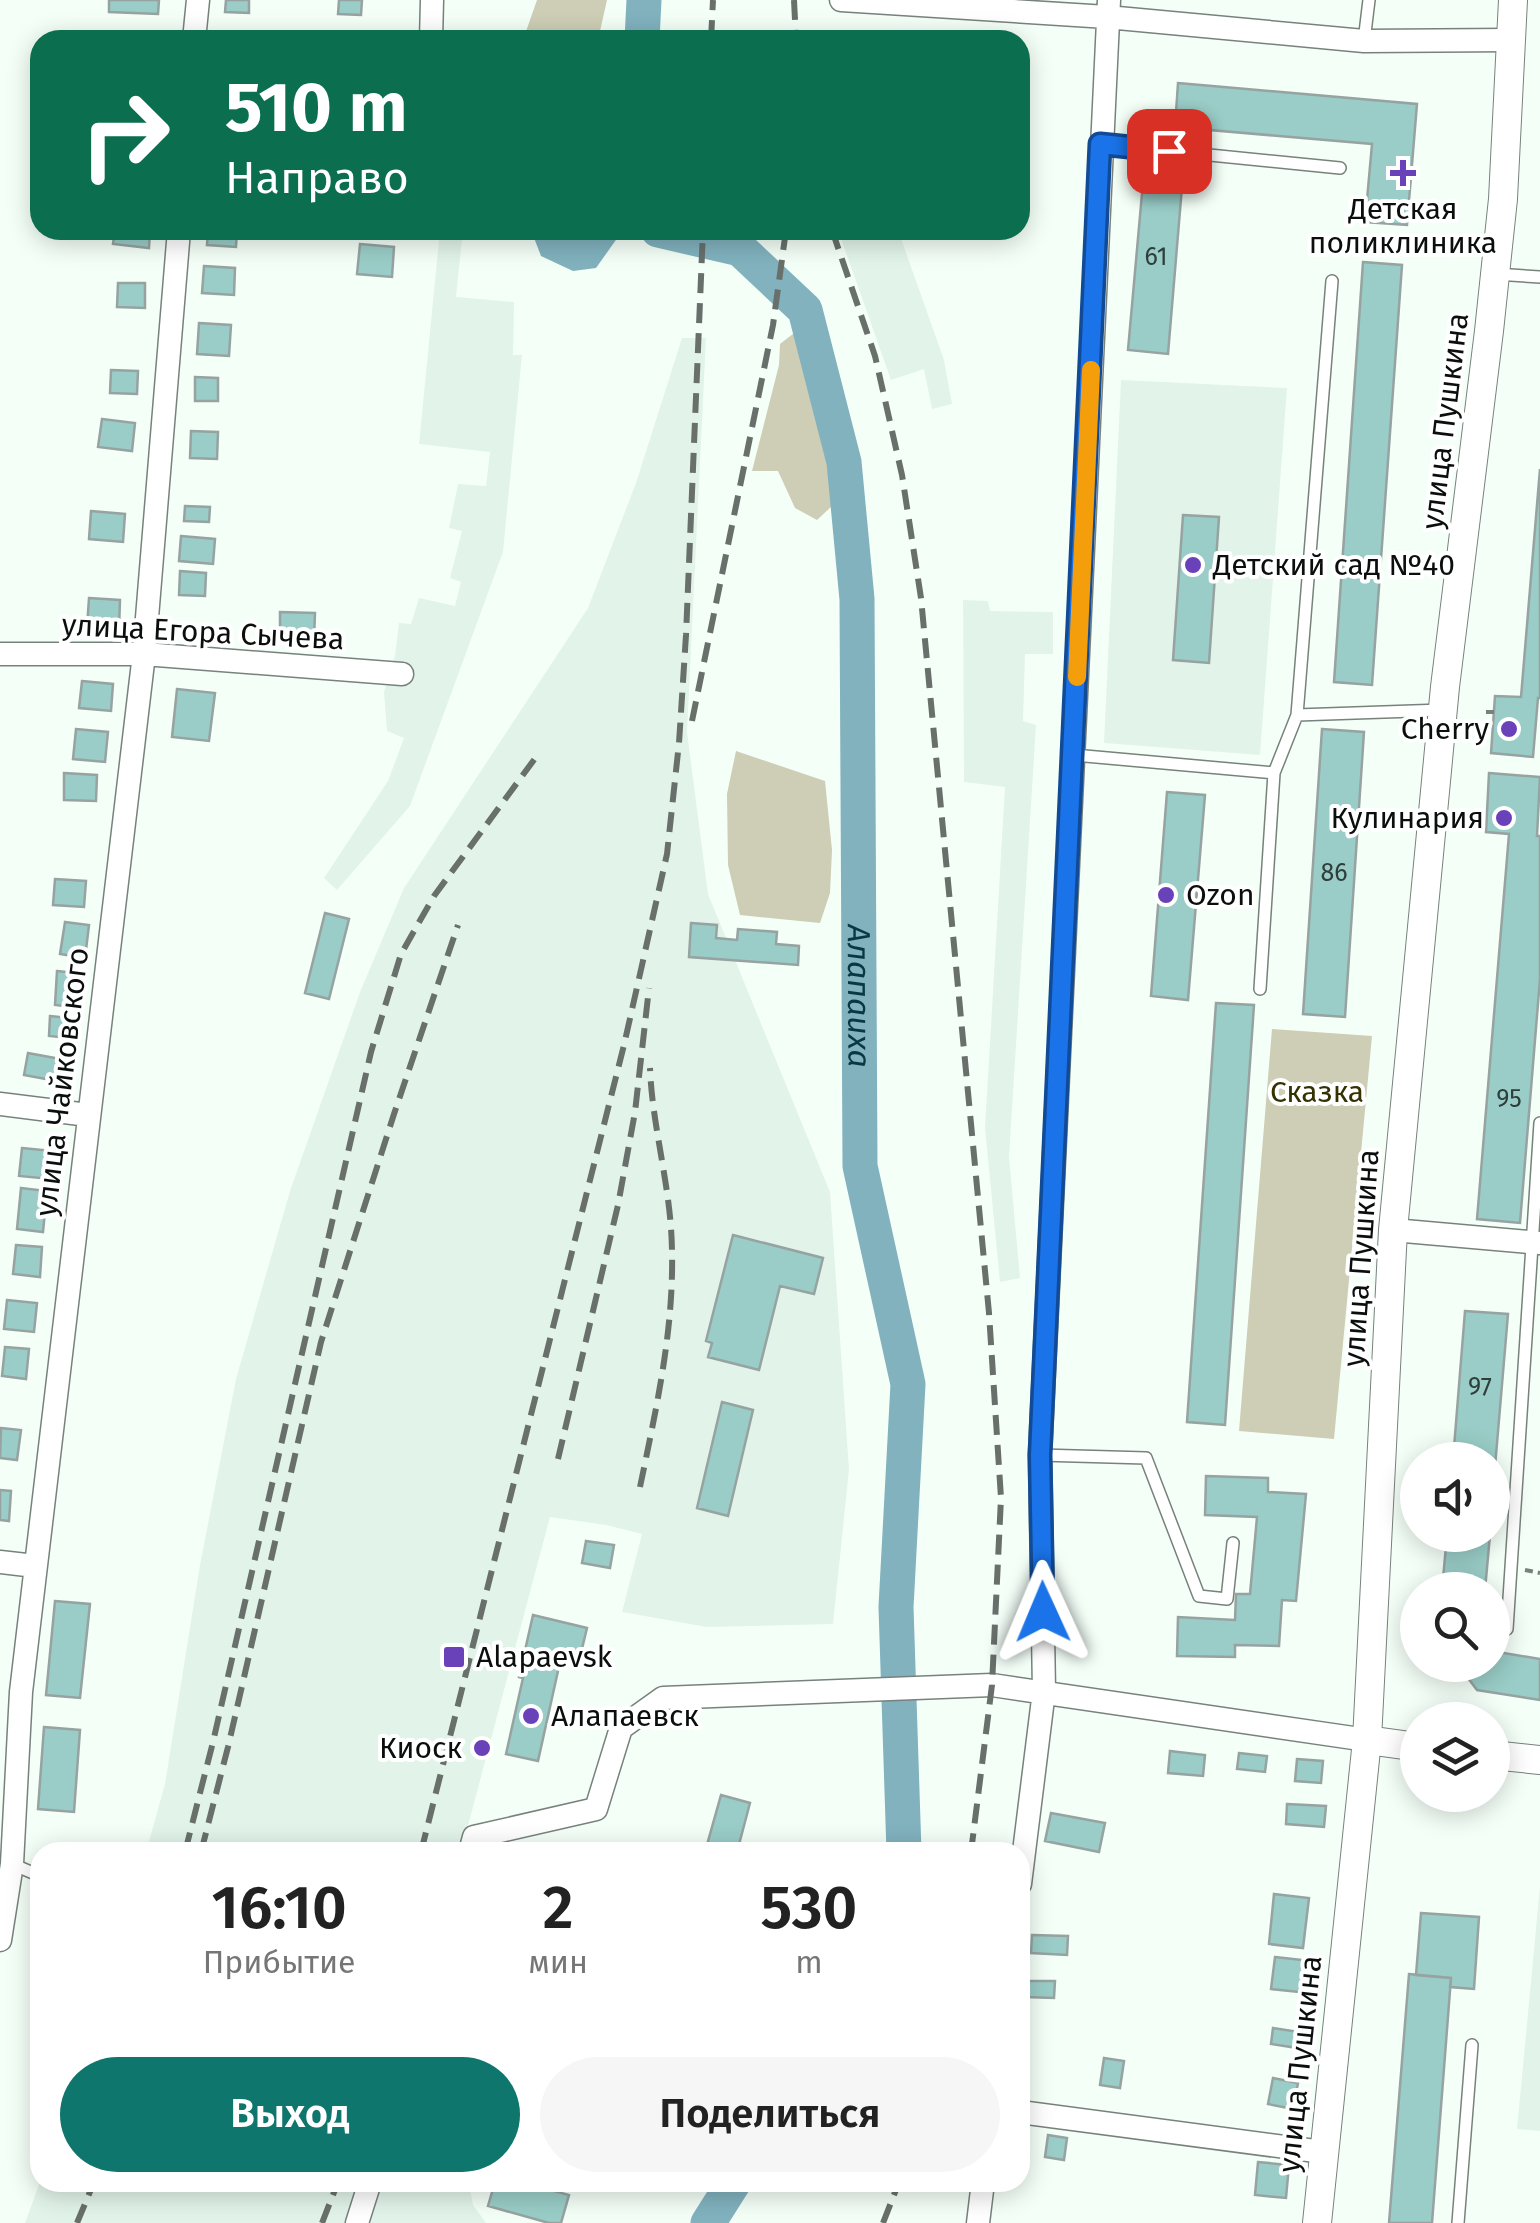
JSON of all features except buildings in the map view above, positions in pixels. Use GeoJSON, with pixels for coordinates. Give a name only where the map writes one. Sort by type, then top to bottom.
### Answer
{"type":"FeatureCollection","features":[{"type":"Feature","properties":{"kind":"street"},"geometry":{"type":"LineString","coordinates":[[195,30],[198,0]]}},
{"type":"Feature","properties":{"kind":"street"},"geometry":{"type":"LineString","coordinates":[[432,0],[432,30]]}},
{"type":"Feature","properties":{"kind":"street"},"geometry":{"type":"LineString","coordinates":[[842,0],[1108,9],[1364,41],[1511,40]]}},
{"type":"Feature","properties":{"kind":"street","name":"улица Пушкина"},"geometry":{"type":"LineString","coordinates":[[1316,2223],[1367,1740],[1393,1230],[1442,710],[1495,274],[1513,0]]}},
{"type":"Feature","properties":{"kind":"street"},"geometry":{"type":"LineString","coordinates":[[1025,1842],[1044,1691],[1040,1455],[1108,9]]}},
{"type":"Feature","properties":{"kind":"street","name":"улица Чайковского"},"geometry":{"type":"LineString","coordinates":[[0,1940],[12,1864],[21,1692],[35,1566],[144,654],[178,240]]}},
{"type":"Feature","properties":{"kind":"street","name":"улица Егора Сычева"},"geometry":{"type":"LineString","coordinates":[[0,654],[144,654],[402,674]]}},
{"type":"Feature","properties":{"kind":"street"},"geometry":{"type":"LineString","coordinates":[[0,1104],[88,1115]]}},
{"type":"Feature","properties":{"kind":"street"},"geometry":{"type":"LineString","coordinates":[[1393,1230],[1536,1243]]}},
{"type":"Feature","properties":{"kind":"street"},"geometry":{"type":"LineString","coordinates":[[0,1562],[35,1566]]}},
{"type":"Feature","properties":{"kind":"street"},"geometry":{"type":"LineString","coordinates":[[473,1842],[474,1837],[596,1810],[621,1728],[663,1698],[992,1685],[1400,1745]]}},
{"type":"Feature","properties":{"kind":"street"},"geometry":{"type":"LineString","coordinates":[[1510,1757],[1540,1760]]}},
{"type":"Feature","properties":{"kind":"street"},"geometry":{"type":"LineString","coordinates":[[1030,2113],[1324,2152]]}},
{"type":"Feature","properties":{"kind":"street"},"geometry":{"type":"LineString","coordinates":[[357,2223],[367,2192]]}},
{"type":"Feature","properties":{"kind":"street"},"geometry":{"type":"LineString","coordinates":[[978,2223],[982,2192]]}},
{"type":"Feature","properties":{"kind":"lane"},"geometry":{"type":"LineString","coordinates":[[1364,41],[1368,0]]}},
{"type":"Feature","properties":{"kind":"lane"},"geometry":{"type":"LineString","coordinates":[[1100,144],[1340,168]]}},
{"type":"Feature","properties":{"kind":"lane"},"geometry":{"type":"LineString","coordinates":[[1495,274],[1540,276]]}},
{"type":"Feature","properties":{"kind":"lane"},"geometry":{"type":"LineString","coordinates":[[1260,989],[1274,772],[1297,714],[1332,281]]}},
{"type":"Feature","properties":{"kind":"lane"},"geometry":{"type":"LineString","coordinates":[[1297,714],[1442,710]]}},
{"type":"Feature","properties":{"kind":"lane"},"geometry":{"type":"LineString","coordinates":[[1074,755],[1274,772]]}},
{"type":"Feature","properties":{"kind":"lane"},"geometry":{"type":"LineString","coordinates":[[1510,1590],[1536,1243],[1540,1124]]}},
{"type":"Feature","properties":{"kind":"lane"},"geometry":{"type":"LineString","coordinates":[[1040,1455],[1146,1458],[1198,1596],[1227,1599],[1233,1543]]}},
{"type":"Feature","properties":{"kind":"lane"},"geometry":{"type":"LineString","coordinates":[[12,1864],[30,1872]]}},
{"type":"Feature","properties":{"kind":"lane"},"geometry":{"type":"LineString","coordinates":[[1458,2223],[1472,2046]]}},
{"type":"Feature","properties":{"kind":"path"},"geometry":{"type":"LineString","coordinates":[[1486,712],[1494,712]]}},
{"type":"Feature","properties":{"kind":"shaded area"},"geometry":{"type":"Polygon","coordinates":[[[439,240],[462,240],[456,297],[514,302],[513,355],[522,355],[503,552],[410,806],[337,890],[324,878],[388,781],[404,738],[387,731],[384,692],[395,656],[399,623],[411,624],[419,598],[455,606],[461,582],[450,578],[462,531],[449,528],[458,484],[486,486],[490,452],[419,444],[439,240]]]}},
{"type":"Feature","properties":{"kind":"shaded area"},"geometry":{"type":"Polygon","coordinates":[[[842,240],[902,240],[944,360],[952,404],[932,409],[924,369],[891,380],[842,240]]]}},
{"type":"Feature","properties":{"kind":"shaded area"},"geometry":{"type":"Polygon","coordinates":[[[682,338],[706,338],[687,732],[708,894],[830,1192],[849,1470],[833,1624],[707,1627],[622,1612],[642,1534],[550,1517],[464,1842],[149,1842],[165,1784],[200,1565],[236,1379],[290,1191],[360,992],[404,888],[588,608],[636,483],[682,338]]]}},
{"type":"Feature","properties":{"kind":"shaded area","name":"Детский сад №40"},"geometry":{"type":"Polygon","coordinates":[[[1121,380],[1287,388],[1260,755],[1104,743],[1121,380]]]}},
{"type":"Feature","properties":{"kind":"shaded area"},"geometry":{"type":"Polygon","coordinates":[[[963,600],[988,601],[990,611],[1053,612],[1053,654],[1025,654],[1023,721],[1036,725],[1009,1157],[1020,1278],[1000,1282],[985,1128],[1005,787],[964,782],[963,600]]]}},
{"type":"Feature","properties":{"kind":"shaded area"},"geometry":{"type":"Polygon","coordinates":[[[1540,1886],[1540,2131],[1517,2129],[1540,1886]]]}},
{"type":"Feature","properties":{"kind":"shaded area"},"geometry":{"type":"Polygon","coordinates":[[[36,2192],[471,2192],[473,2205],[486,2223],[25,2223],[36,2192]]]}},
{"type":"Feature","properties":{"kind":"green space"},"geometry":{"type":"Polygon","coordinates":[[[537,0],[607,0],[600,30],[526,30],[537,0]]]}},
{"type":"Feature","properties":{"kind":"green space"},"geometry":{"type":"Polygon","coordinates":[[[798,330],[824,417],[833,505],[817,520],[795,508],[778,471],[752,471],[779,365],[780,344],[798,330]]]}},
{"type":"Feature","properties":{"kind":"green space"},"geometry":{"type":"Polygon","coordinates":[[[736,751],[825,781],[832,850],[830,893],[820,923],[740,915],[728,865],[727,794],[736,751]]]}},
{"type":"Feature","properties":{"kind":"green space","name":"Сказка"},"geometry":{"type":"Polygon","coordinates":[[[1272,1029],[1372,1036],[1334,1439],[1239,1431],[1272,1029]]]}},
{"type":"Feature","properties":{"kind":"water"},"geometry":{"type":"Polygon","coordinates":[[[535,240],[616,240],[596,268],[573,271],[541,256],[535,240]]]}},
{"type":"Feature","properties":{"kind":"waterway","name":"Алапаиха"},"geometry":{"type":"LineString","coordinates":[[642,30],[644,0]]}},
{"type":"Feature","properties":{"kind":"waterway","name":"Алапаиха"},"geometry":{"type":"LineString","coordinates":[[701,240],[740,249],[805,310],[844,462],[857,599],[860,1166],[908,1384],[896,1607],[904,1842]]}},
{"type":"Feature","properties":{"kind":"waterway","name":"Алапаиха"},"geometry":{"type":"LineString","coordinates":[[708,2223],[728,2192]]}},
{"type":"Feature","properties":{"kind":"railway"},"geometry":{"type":"LineString","coordinates":[[712,30],[713,0]]}},
{"type":"Feature","properties":{"kind":"railway"},"geometry":{"type":"LineString","coordinates":[[794,0],[796,30]]}},
{"type":"Feature","properties":{"kind":"railway"},"geometry":{"type":"LineString","coordinates":[[424,1842],[624,1045],[667,854],[686,635],[703,240]]}},
{"type":"Feature","properties":{"kind":"railway"},"geometry":{"type":"LineString","coordinates":[[692,721],[773,325],[785,240]]}},
{"type":"Feature","properties":{"kind":"railway"},"geometry":{"type":"LineString","coordinates":[[835,240],[875,356],[902,475],[921,598],[989,1313],[1001,1498],[992,1685],[972,1842]]}},
{"type":"Feature","properties":{"kind":"railway"},"geometry":{"type":"LineString","coordinates":[[188,1842],[371,1052],[401,954],[434,896],[539,753]]}},
{"type":"Feature","properties":{"kind":"railway"},"geometry":{"type":"LineString","coordinates":[[204,1842],[321,1342],[458,925]]}},
{"type":"Feature","properties":{"kind":"railway"},"geometry":{"type":"LineString","coordinates":[[558,1459],[618,1205],[635,1112],[649,988]]}},
{"type":"Feature","properties":{"kind":"railway"},"geometry":{"type":"LineString","coordinates":[[640,1487],[664,1358],[672,1261],[669,1208],[650,1068]]}},
{"type":"Feature","properties":{"kind":"railway"},"geometry":{"type":"LineString","coordinates":[[77,2223],[90,2192]]}},
{"type":"Feature","properties":{"kind":"railway"},"geometry":{"type":"LineString","coordinates":[[322,2223],[334,2192]]}},
{"type":"Feature","properties":{"kind":"railway"},"geometry":{"type":"LineString","coordinates":[[883,2223],[895,2192]]}},
{"type":"Feature","properties":{"kind":"slow traffic"},"geometry":{"type":"LineString","coordinates":[[1077,677],[1091,370]]}},
{"type":"Feature","properties":{"kind":"place","name":"Детская поликлиника"},"geometry":{"type":"Point","coordinates":[1403,173]}},
{"type":"Feature","properties":{"kind":"place","name":"Детский сад №40"},"geometry":{"type":"Point","coordinates":[1193,565]}},
{"type":"Feature","properties":{"kind":"place","name":"Cherry"},"geometry":{"type":"Point","coordinates":[1509,729]}},
{"type":"Feature","properties":{"kind":"place","name":"Кулинария"},"geometry":{"type":"Point","coordinates":[1504,818]}},
{"type":"Feature","properties":{"kind":"place","name":"Ozon"},"geometry":{"type":"Point","coordinates":[1166,895]}},
{"type":"Feature","properties":{"kind":"place","name":"Alapaevsk"},"geometry":{"type":"Point","coordinates":[454,1657]}},
{"type":"Feature","properties":{"kind":"place","name":"Алапаевск"},"geometry":{"type":"Point","coordinates":[531,1716]}},
{"type":"Feature","properties":{"kind":"place","name":"Киоск"},"geometry":{"type":"Point","coordinates":[482,1748]}},
{"type":"Feature","properties":{"kind":"route"},"geometry":{"type":"LineString","coordinates":[[1043,1612],[1040,1455],[1100,144],[1169,151]]}}]}
